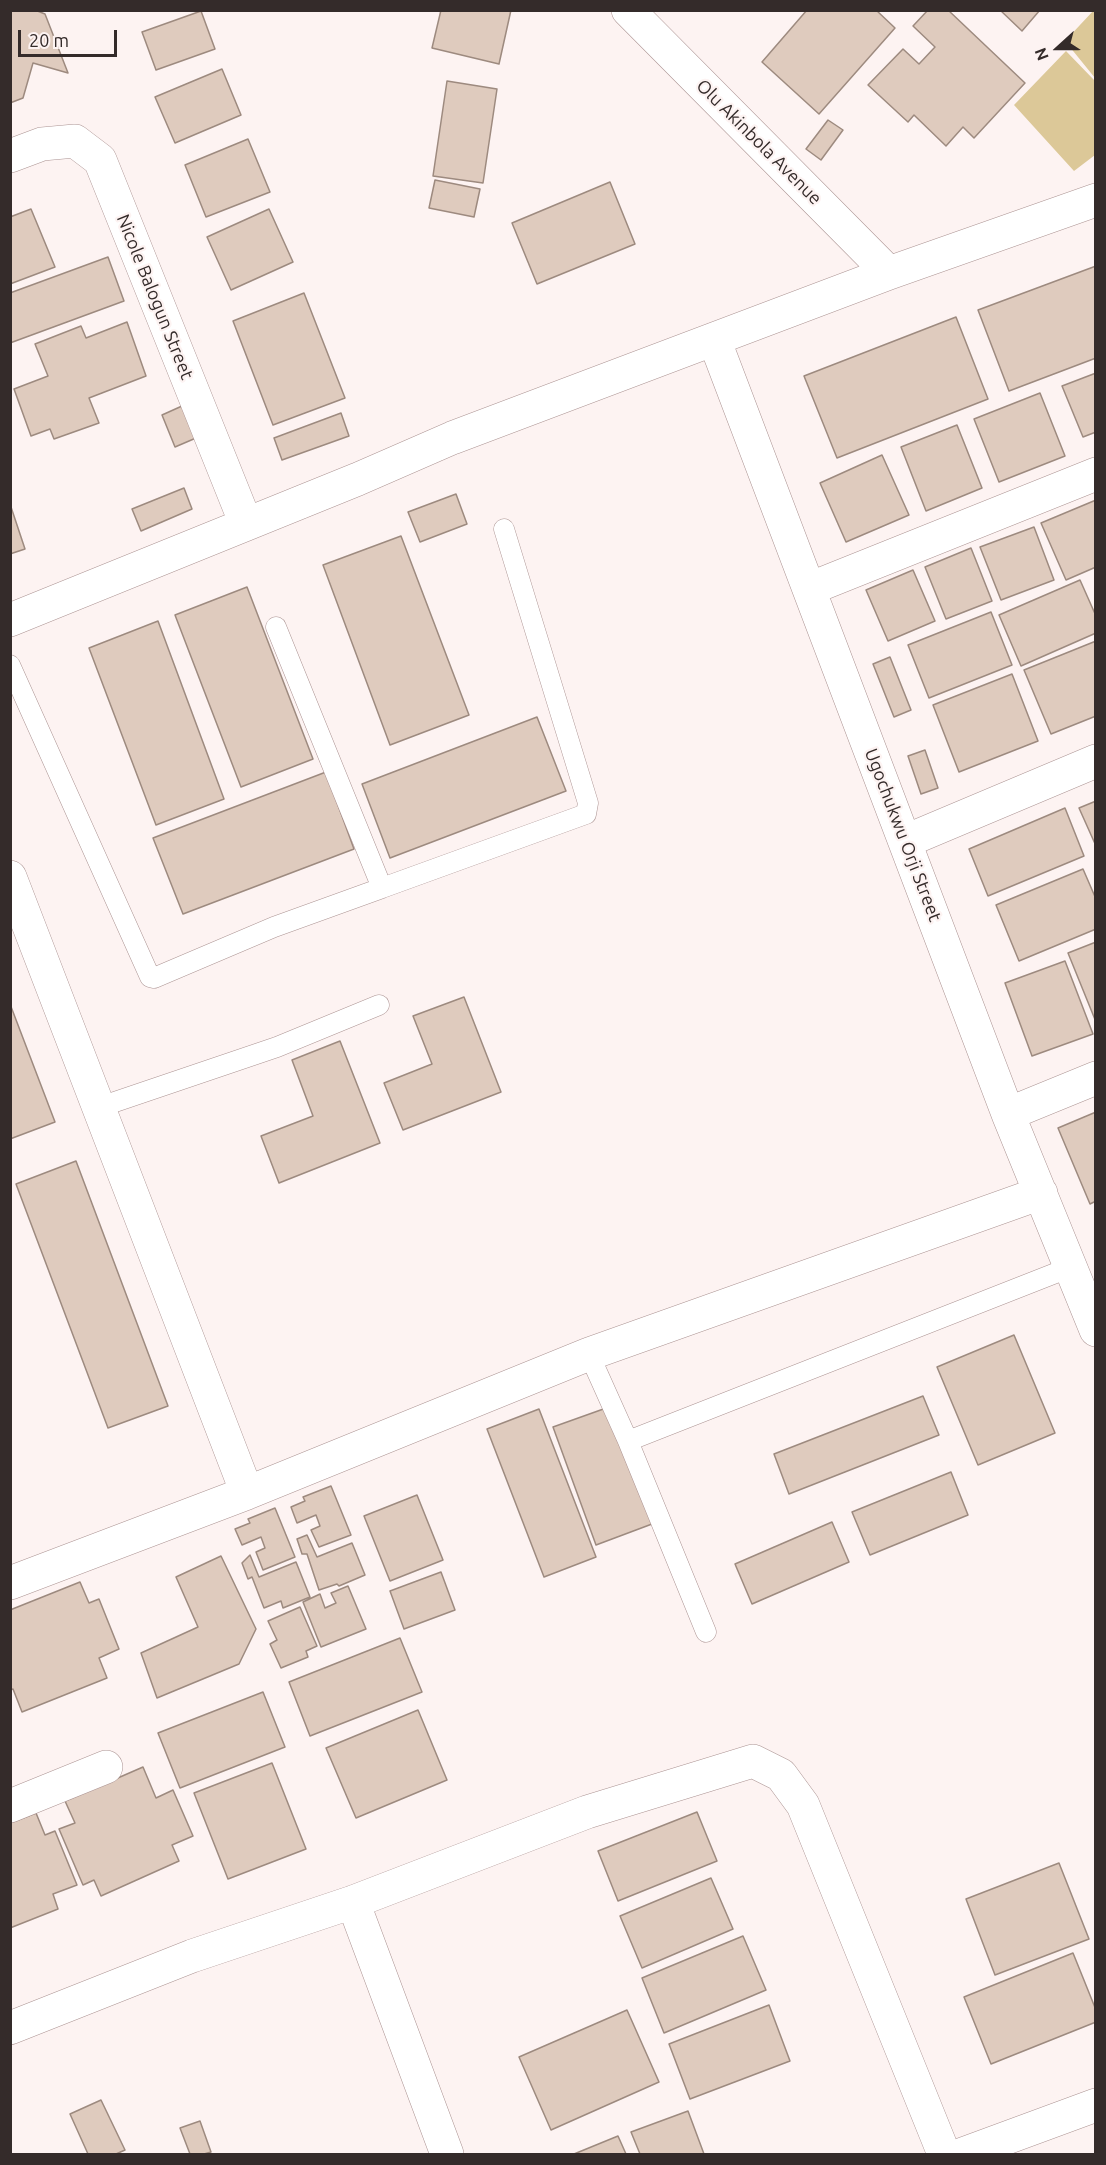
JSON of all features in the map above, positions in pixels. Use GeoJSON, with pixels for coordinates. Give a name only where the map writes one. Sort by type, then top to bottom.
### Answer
{"type":"FeatureCollection","features":[{"type":"Feature","properties":{"kind":"street","name":"Olu Akinbola Avenue"},"geometry":{"type":"LineString","coordinates":[[628,10],[889,273]]}},
{"type":"Feature","properties":{"kind":"street","name":"Nicole Balogun Street"},"geometry":{"type":"LineString","coordinates":[[10,156],[42,144],[75,141],[100,160],[246,524]]}},
{"type":"Feature","properties":{"kind":"street"},"geometry":{"type":"LineString","coordinates":[[10,620],[358,479],[452,438],[889,273],[1095,200]]}},
{"type":"Feature","properties":{"kind":"street","name":"Ugochukwu Orji Street"},"geometry":{"type":"LineString","coordinates":[[714,339],[1008,1114],[1095,1330]]}},
{"type":"Feature","properties":{"kind":"street"},"geometry":{"type":"LineString","coordinates":[[809,589],[1095,474]]}},
{"type":"Feature","properties":{"kind":"street"},"geometry":{"type":"LineString","coordinates":[[906,841],[1095,761]]}},
{"type":"Feature","properties":{"kind":"street"},"geometry":{"type":"LineString","coordinates":[[10,877],[247,1493]]}},
{"type":"Feature","properties":{"kind":"street"},"geometry":{"type":"LineString","coordinates":[[1008,1114],[1095,1078]]}},
{"type":"Feature","properties":{"kind":"street"},"geometry":{"type":"LineString","coordinates":[[10,1583],[247,1493],[589,1354],[1041,1193]]}},
{"type":"Feature","properties":{"kind":"street"},"geometry":{"type":"LineString","coordinates":[[10,2028],[192,1956],[353,1902],[587,1812],[753,1761],[781,1775],[803,1805],[944,2154]]}},
{"type":"Feature","properties":{"kind":"street"},"geometry":{"type":"LineString","coordinates":[[10,1806],[106,1767]]}},
{"type":"Feature","properties":{"kind":"street"},"geometry":{"type":"LineString","coordinates":[[353,1902],[447,2154]]}},
{"type":"Feature","properties":{"kind":"street"},"geometry":{"type":"LineString","coordinates":[[963,2154],[1095,2105]]}},
{"type":"Feature","properties":{"kind":"lane"},"geometry":{"type":"LineString","coordinates":[[10,665],[150,977],[154,978],[274,927],[586,814],[588,803],[504,529]]}},
{"type":"Feature","properties":{"kind":"lane"},"geometry":{"type":"LineString","coordinates":[[276,627],[382,888]]}},
{"type":"Feature","properties":{"kind":"lane"},"geometry":{"type":"LineString","coordinates":[[100,1107],[277,1047],[379,1005]]}},
{"type":"Feature","properties":{"kind":"lane"},"geometry":{"type":"LineString","coordinates":[[628,1442],[1071,1267]]}},
{"type":"Feature","properties":{"kind":"lane"},"geometry":{"type":"LineString","coordinates":[[589,1354],[628,1442],[706,1632]]}},
{"type":"Feature","properties":{"kind":"shaded area"},"geometry":{"type":"Polygon","coordinates":[[[1094,10],[1096,11],[1095,78],[1065,41],[1094,10]]]}},
{"type":"Feature","properties":{"kind":"shaded area"},"geometry":{"type":"Polygon","coordinates":[[[1066,51],[1095,81],[1095,155],[1074,171],[1014,105],[1066,51]]]}},
{"type":"Feature","properties":{"kind":"building"},"geometry":{"type":"Polygon","coordinates":[[[10,10],[35,10],[45,14],[68,73],[33,63],[23,98],[10,103],[10,10]]]}},
{"type":"Feature","properties":{"kind":"building"},"geometry":{"type":"Polygon","coordinates":[[[441,10],[511,10],[499,64],[432,48],[441,10]]]}},
{"type":"Feature","properties":{"kind":"building"},"geometry":{"type":"Polygon","coordinates":[[[807,10],[876,10],[895,28],[819,114],[762,62],[807,10]]]}},
{"type":"Feature","properties":{"kind":"building"},"geometry":{"type":"Polygon","coordinates":[[[928,10],[948,10],[1025,83],[974,138],[963,127],[946,146],[914,115],[908,122],[868,85],[903,49],[919,64],[935,47],[913,26],[928,10]]]}},
{"type":"Feature","properties":{"kind":"building"},"geometry":{"type":"Polygon","coordinates":[[[1000,10],[1040,10],[1022,31],[1000,10]]]}},
{"type":"Feature","properties":{"kind":"building"},"geometry":{"type":"Polygon","coordinates":[[[201,11],[215,49],[156,70],[142,32],[201,11]]]}},
{"type":"Feature","properties":{"kind":"building"},"geometry":{"type":"Polygon","coordinates":[[[222,69],[241,115],[175,143],[155,97],[222,69]]]}},
{"type":"Feature","properties":{"kind":"building"},"geometry":{"type":"Polygon","coordinates":[[[447,81],[497,89],[483,183],[433,176],[447,81]]]}},
{"type":"Feature","properties":{"kind":"building"},"geometry":{"type":"Polygon","coordinates":[[[828,120],[843,130],[821,160],[806,149],[828,120]]]}},
{"type":"Feature","properties":{"kind":"building"},"geometry":{"type":"Polygon","coordinates":[[[248,139],[270,192],[206,217],[185,165],[248,139]]]}},
{"type":"Feature","properties":{"kind":"building"},"geometry":{"type":"Polygon","coordinates":[[[435,180],[480,189],[474,217],[429,208],[435,180]]]}},
{"type":"Feature","properties":{"kind":"building"},"geometry":{"type":"Polygon","coordinates":[[[610,182],[635,244],[537,284],[512,223],[610,182]]]}},
{"type":"Feature","properties":{"kind":"building"},"geometry":{"type":"Polygon","coordinates":[[[31,209],[55,267],[10,284],[10,217],[31,209]]]}},
{"type":"Feature","properties":{"kind":"building"},"geometry":{"type":"Polygon","coordinates":[[[269,209],[293,262],[231,290],[207,237],[269,209]]]}},
{"type":"Feature","properties":{"kind":"building"},"geometry":{"type":"Polygon","coordinates":[[[108,257],[124,301],[10,343],[10,293],[108,257]]]}},
{"type":"Feature","properties":{"kind":"building"},"geometry":{"type":"Polygon","coordinates":[[[1096,266],[1096,358],[1009,391],[978,310],[1096,266]]]}},
{"type":"Feature","properties":{"kind":"building"},"geometry":{"type":"Polygon","coordinates":[[[304,293],[345,398],[273,425],[233,321],[304,293]]]}},
{"type":"Feature","properties":{"kind":"building"},"geometry":{"type":"Polygon","coordinates":[[[956,317],[988,399],[837,458],[804,376],[956,317]]]}},
{"type":"Feature","properties":{"kind":"building"},"geometry":{"type":"Polygon","coordinates":[[[127,322],[146,376],[89,398],[99,423],[54,439],[50,429],[31,436],[14,389],[48,376],[35,344],[81,326],[86,338],[127,322]]]}},
{"type":"Feature","properties":{"kind":"building"},"geometry":{"type":"Polygon","coordinates":[[[1096,373],[1096,432],[1083,437],[1062,386],[1096,373]]]}},
{"type":"Feature","properties":{"kind":"building"},"geometry":{"type":"Polygon","coordinates":[[[1040,393],[1065,456],[999,482],[974,419],[1040,393]]]}},
{"type":"Feature","properties":{"kind":"building"},"geometry":{"type":"Polygon","coordinates":[[[182,406],[196,438],[175,447],[162,415],[182,406]]]}},
{"type":"Feature","properties":{"kind":"building"},"geometry":{"type":"Polygon","coordinates":[[[341,413],[349,436],[282,460],[274,438],[341,413]]]}},
{"type":"Feature","properties":{"kind":"building"},"geometry":{"type":"Polygon","coordinates":[[[957,425],[982,488],[926,511],[901,447],[957,425]]]}},
{"type":"Feature","properties":{"kind":"building"},"geometry":{"type":"Polygon","coordinates":[[[882,455],[909,515],[846,542],[820,483],[882,455]]]}},
{"type":"Feature","properties":{"kind":"building"},"geometry":{"type":"Polygon","coordinates":[[[184,488],[192,509],[141,531],[132,509],[184,488]]]}},
{"type":"Feature","properties":{"kind":"building"},"geometry":{"type":"Polygon","coordinates":[[[456,494],[467,524],[420,542],[408,512],[456,494]]]}},
{"type":"Feature","properties":{"kind":"building"},"geometry":{"type":"Polygon","coordinates":[[[1096,500],[1096,567],[1066,580],[1041,523],[1096,500]]]}},
{"type":"Feature","properties":{"kind":"building"},"geometry":{"type":"Polygon","coordinates":[[[10,504],[25,549],[10,554],[10,504]]]}},
{"type":"Feature","properties":{"kind":"building"},"geometry":{"type":"Polygon","coordinates":[[[1034,527],[1054,580],[1001,600],[980,547],[1034,527]]]}},
{"type":"Feature","properties":{"kind":"building"},"geometry":{"type":"Polygon","coordinates":[[[401,536],[469,715],[390,745],[323,565],[401,536]]]}},
{"type":"Feature","properties":{"kind":"building"},"geometry":{"type":"Polygon","coordinates":[[[971,548],[992,601],[946,619],[925,567],[971,548]]]}},
{"type":"Feature","properties":{"kind":"building"},"geometry":{"type":"Polygon","coordinates":[[[913,570],[935,621],[888,641],[866,590],[913,570]]]}},
{"type":"Feature","properties":{"kind":"building"},"geometry":{"type":"Polygon","coordinates":[[[1080,580],[1096,616],[1096,633],[1021,666],[999,615],[1080,580]]]}},
{"type":"Feature","properties":{"kind":"building"},"geometry":{"type":"Polygon","coordinates":[[[247,587],[313,759],[241,787],[175,615],[247,587]]]}},
{"type":"Feature","properties":{"kind":"building"},"geometry":{"type":"Polygon","coordinates":[[[991,612],[1012,665],[929,698],[908,645],[991,612]]]}},
{"type":"Feature","properties":{"kind":"building"},"geometry":{"type":"Polygon","coordinates":[[[158,621],[224,799],[156,825],[89,648],[158,621]]]}},
{"type":"Feature","properties":{"kind":"building"},"geometry":{"type":"Polygon","coordinates":[[[1096,641],[1096,716],[1051,734],[1024,670],[1096,641]]]}},
{"type":"Feature","properties":{"kind":"building"},"geometry":{"type":"Polygon","coordinates":[[[890,657],[911,710],[894,717],[873,664],[890,657]]]}},
{"type":"Feature","properties":{"kind":"building"},"geometry":{"type":"Polygon","coordinates":[[[1012,674],[1038,741],[959,772],[933,705],[1012,674]]]}},
{"type":"Feature","properties":{"kind":"building"},"geometry":{"type":"Polygon","coordinates":[[[537,717],[566,791],[390,858],[362,784],[537,717]]]}},
{"type":"Feature","properties":{"kind":"building"},"geometry":{"type":"Polygon","coordinates":[[[925,750],[938,788],[921,794],[908,756],[925,750]]]}},
{"type":"Feature","properties":{"kind":"building"},"geometry":{"type":"Polygon","coordinates":[[[326,772],[354,849],[183,914],[153,838],[326,772]]]}},
{"type":"Feature","properties":{"kind":"building"},"geometry":{"type":"Polygon","coordinates":[[[1096,801],[1096,846],[1079,808],[1096,801]]]}},
{"type":"Feature","properties":{"kind":"building"},"geometry":{"type":"Polygon","coordinates":[[[1065,808],[1084,856],[988,896],[969,849],[1065,808]]]}},
{"type":"Feature","properties":{"kind":"building"},"geometry":{"type":"Polygon","coordinates":[[[1083,869],[1096,899],[1096,929],[1019,961],[996,905],[1083,869]]]}},
{"type":"Feature","properties":{"kind":"building"},"geometry":{"type":"Polygon","coordinates":[[[1096,942],[1096,1022],[1068,953],[1096,942]]]}},
{"type":"Feature","properties":{"kind":"building"},"geometry":{"type":"Polygon","coordinates":[[[1065,961],[1093,1034],[1032,1056],[1005,983],[1065,961]]]}},
{"type":"Feature","properties":{"kind":"building"},"geometry":{"type":"Polygon","coordinates":[[[464,997],[501,1092],[403,1130],[384,1083],[432,1064],[413,1016],[464,997]]]}},
{"type":"Feature","properties":{"kind":"building"},"geometry":{"type":"Polygon","coordinates":[[[10,1004],[55,1122],[10,1139],[10,1004]]]}},
{"type":"Feature","properties":{"kind":"building"},"geometry":{"type":"Polygon","coordinates":[[[340,1041],[380,1143],[279,1183],[261,1136],[313,1116],[292,1060],[340,1041]]]}},
{"type":"Feature","properties":{"kind":"building"},"geometry":{"type":"Polygon","coordinates":[[[1096,1112],[1096,1201],[1090,1204],[1058,1128],[1096,1112]]]}},
{"type":"Feature","properties":{"kind":"building"},"geometry":{"type":"Polygon","coordinates":[[[76,1161],[168,1406],[108,1428],[16,1184],[76,1161]]]}},
{"type":"Feature","properties":{"kind":"building"},"geometry":{"type":"Polygon","coordinates":[[[1014,1335],[1055,1433],[978,1465],[937,1367],[1014,1335]]]}},
{"type":"Feature","properties":{"kind":"building"},"geometry":{"type":"Polygon","coordinates":[[[923,1396],[939,1435],[789,1494],[774,1454],[923,1396]]]}},
{"type":"Feature","properties":{"kind":"building"},"geometry":{"type":"Polygon","coordinates":[[[609,1407],[652,1524],[596,1545],[553,1427],[609,1407]]]}},
{"type":"Feature","properties":{"kind":"building"},"geometry":{"type":"Polygon","coordinates":[[[539,1409],[596,1557],[544,1577],[487,1429],[539,1409]]]}},
{"type":"Feature","properties":{"kind":"building"},"geometry":{"type":"Polygon","coordinates":[[[951,1472],[968,1515],[870,1555],[852,1512],[951,1472]]]}},
{"type":"Feature","properties":{"kind":"building"},"geometry":{"type":"Polygon","coordinates":[[[331,1486],[351,1535],[319,1547],[311,1530],[320,1526],[316,1515],[297,1523],[291,1507],[305,1501],[303,1497],[331,1486]]]}},
{"type":"Feature","properties":{"kind":"building"},"geometry":{"type":"Polygon","coordinates":[[[417,1495],[443,1560],[390,1581],[364,1516],[417,1495]]]}},
{"type":"Feature","properties":{"kind":"building"},"geometry":{"type":"Polygon","coordinates":[[[275,1508],[295,1557],[263,1570],[256,1552],[265,1548],[261,1537],[242,1545],[235,1529],[250,1523],[248,1519],[275,1508]]]}},
{"type":"Feature","properties":{"kind":"building"},"geometry":{"type":"Polygon","coordinates":[[[832,1522],[849,1562],[752,1604],[735,1564],[832,1522]]]}},
{"type":"Feature","properties":{"kind":"building"},"geometry":{"type":"Polygon","coordinates":[[[307,1535],[317,1557],[352,1543],[365,1575],[339,1586],[337,1584],[319,1590],[307,1554],[302,1554],[297,1539],[307,1535]]]}},
{"type":"Feature","properties":{"kind":"building"},"geometry":{"type":"Polygon","coordinates":[[[250,1555],[259,1577],[296,1562],[310,1597],[283,1608],[281,1601],[264,1608],[252,1577],[248,1579],[242,1563],[250,1555]]]}},
{"type":"Feature","properties":{"kind":"building"},"geometry":{"type":"Polygon","coordinates":[[[221,1556],[256,1629],[239,1664],[157,1698],[141,1653],[198,1627],[176,1577],[221,1556]]]}},
{"type":"Feature","properties":{"kind":"building"},"geometry":{"type":"Polygon","coordinates":[[[441,1572],[455,1610],[404,1629],[390,1591],[441,1572]]]}},
{"type":"Feature","properties":{"kind":"building"},"geometry":{"type":"Polygon","coordinates":[[[80,1582],[89,1603],[99,1599],[119,1649],[99,1658],[107,1678],[22,1712],[13,1689],[10,1690],[10,1610],[80,1582]]]}},
{"type":"Feature","properties":{"kind":"building"},"geometry":{"type":"Polygon","coordinates":[[[348,1586],[366,1629],[321,1647],[303,1602],[320,1594],[325,1608],[336,1603],[331,1593],[348,1586]]]}},
{"type":"Feature","properties":{"kind":"building"},"geometry":{"type":"Polygon","coordinates":[[[300,1607],[317,1646],[306,1651],[308,1657],[281,1668],[270,1644],[277,1640],[268,1621],[300,1607]]]}},
{"type":"Feature","properties":{"kind":"building"},"geometry":{"type":"Polygon","coordinates":[[[400,1638],[422,1692],[310,1736],[289,1682],[400,1638]]]}},
{"type":"Feature","properties":{"kind":"building"},"geometry":{"type":"Polygon","coordinates":[[[263,1692],[285,1747],[180,1788],[158,1733],[263,1692]]]}},
{"type":"Feature","properties":{"kind":"building"},"geometry":{"type":"Polygon","coordinates":[[[418,1710],[447,1780],[356,1818],[326,1748],[418,1710]]]}},
{"type":"Feature","properties":{"kind":"building"},"geometry":{"type":"Polygon","coordinates":[[[272,1763],[306,1849],[228,1879],[194,1793],[272,1763]]]}},
{"type":"Feature","properties":{"kind":"building"},"geometry":{"type":"Polygon","coordinates":[[[143,1767],[156,1798],[173,1790],[193,1836],[172,1845],[179,1861],[101,1896],[94,1880],[83,1885],[59,1829],[75,1823],[65,1801],[143,1767]]]}},
{"type":"Feature","properties":{"kind":"building"},"geometry":{"type":"Polygon","coordinates":[[[697,1812],[717,1861],[618,1901],[598,1851],[697,1812]]]}},
{"type":"Feature","properties":{"kind":"building"},"geometry":{"type":"Polygon","coordinates":[[[36,1813],[45,1835],[55,1831],[77,1885],[53,1894],[58,1909],[10,1928],[10,1823],[36,1813]]]}},
{"type":"Feature","properties":{"kind":"building"},"geometry":{"type":"Polygon","coordinates":[[[1059,1863],[1089,1939],[995,1975],[966,1899],[1059,1863]]]}},
{"type":"Feature","properties":{"kind":"building"},"geometry":{"type":"Polygon","coordinates":[[[711,1878],[733,1929],[642,1968],[620,1916],[711,1878]]]}},
{"type":"Feature","properties":{"kind":"building"},"geometry":{"type":"Polygon","coordinates":[[[743,1936],[766,1990],[664,2033],[642,1978],[743,1936]]]}},
{"type":"Feature","properties":{"kind":"building"},"geometry":{"type":"Polygon","coordinates":[[[1073,1953],[1096,2010],[1096,2022],[991,2064],[964,1997],[1073,1953]]]}},
{"type":"Feature","properties":{"kind":"building"},"geometry":{"type":"Polygon","coordinates":[[[769,2005],[790,2061],[690,2099],[669,2044],[769,2005]]]}},
{"type":"Feature","properties":{"kind":"building"},"geometry":{"type":"Polygon","coordinates":[[[627,2010],[659,2082],[551,2130],[519,2057],[627,2010]]]}},
{"type":"Feature","properties":{"kind":"building"},"geometry":{"type":"Polygon","coordinates":[[[101,2100],[125,2150],[116,2154],[88,2154],[70,2114],[101,2100]]]}},
{"type":"Feature","properties":{"kind":"building"},"geometry":{"type":"Polygon","coordinates":[[[688,2111],[704,2154],[640,2154],[631,2132],[688,2111]]]}},
{"type":"Feature","properties":{"kind":"building"},"geometry":{"type":"Polygon","coordinates":[[[200,2121],[211,2152],[190,2154],[180,2128],[200,2121]]]}},
{"type":"Feature","properties":{"kind":"building"},"geometry":{"type":"Polygon","coordinates":[[[618,2136],[626,2154],[574,2154],[618,2136]]]}}]}
